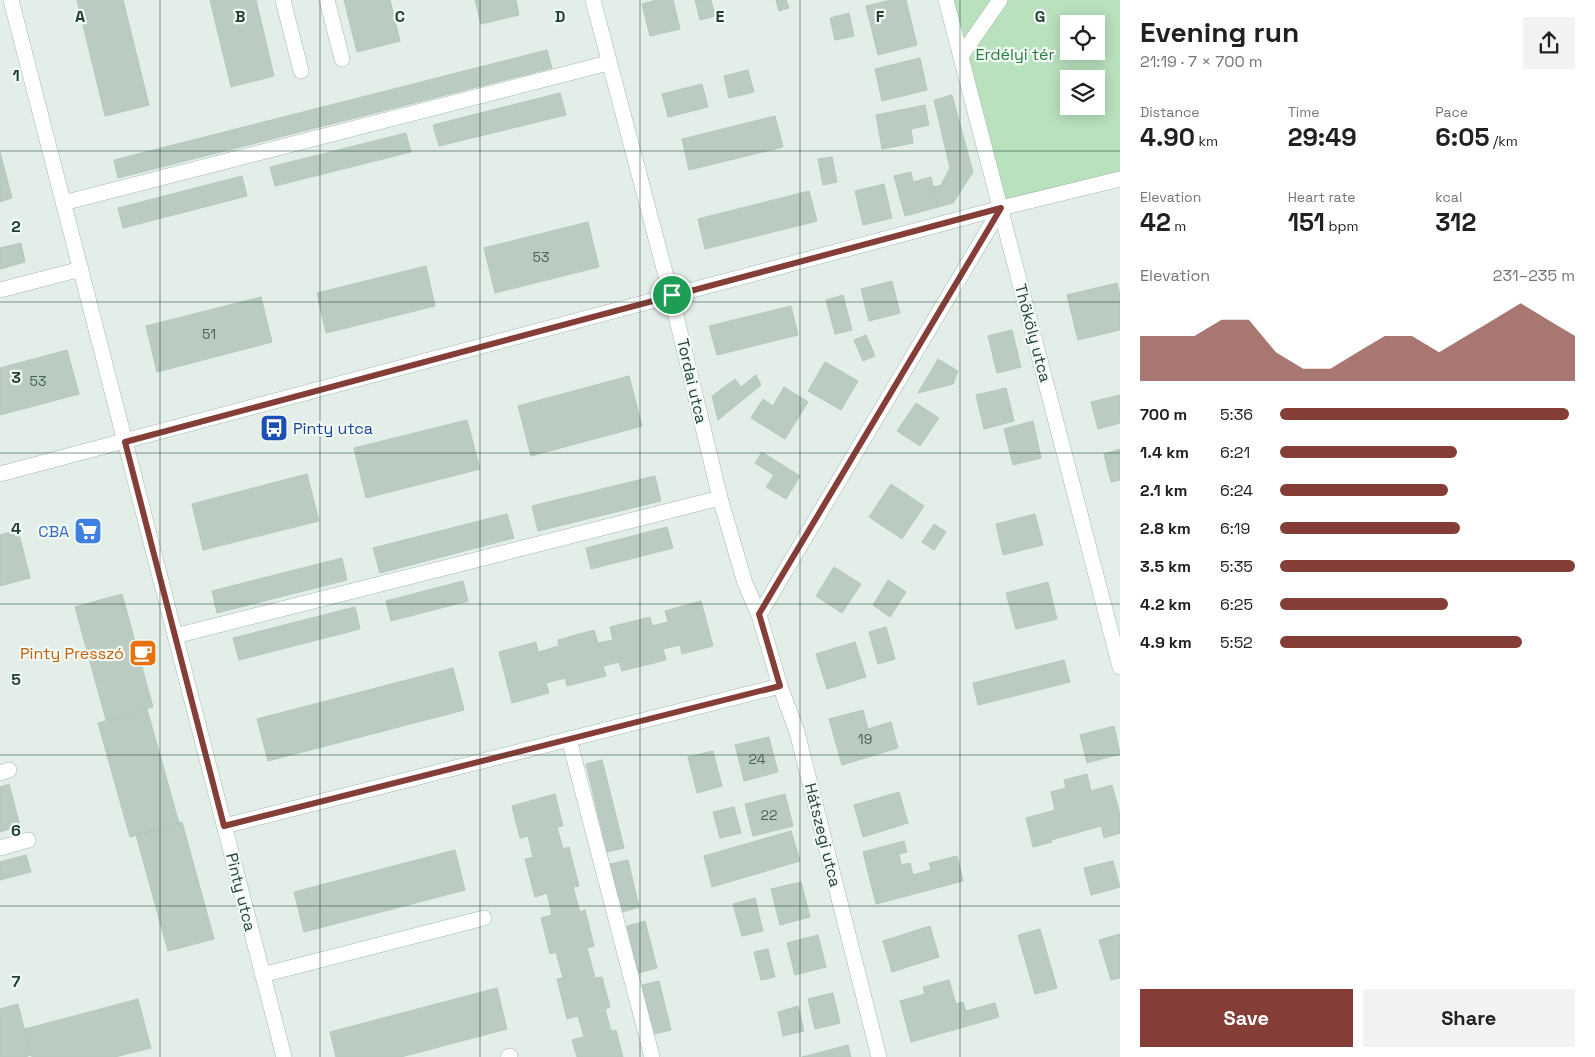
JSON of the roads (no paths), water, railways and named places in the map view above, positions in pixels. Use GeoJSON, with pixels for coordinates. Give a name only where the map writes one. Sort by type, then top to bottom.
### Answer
{"type":"FeatureCollection","features":[{"type":"Feature","properties":{"kind":"street","name":"Pinty utca"},"geometry":{"type":"LineString","coordinates":[[11,0],[284,1057]]}},
{"type":"Feature","properties":{"kind":"street"},"geometry":{"type":"LineString","coordinates":[[282,0],[302,70]]}},
{"type":"Feature","properties":{"kind":"street"},"geometry":{"type":"LineString","coordinates":[[327,0],[342,58]]}},
{"type":"Feature","properties":{"kind":"street","name":"Tordai utca"},"geometry":{"type":"LineString","coordinates":[[593,0],[608,63],[672,295],[720,498],[745,583],[759,614]]}},
{"type":"Feature","properties":{"kind":"street","name":"Thököly utca"},"geometry":{"type":"LineString","coordinates":[[946,0],[1120,667]]}},
{"type":"Feature","properties":{"kind":"street"},"geometry":{"type":"LineString","coordinates":[[961,56],[1000,0]]}},
{"type":"Feature","properties":{"kind":"street"},"geometry":{"type":"LineString","coordinates":[[63,203],[608,63]]}},
{"type":"Feature","properties":{"kind":"street"},"geometry":{"type":"LineString","coordinates":[[0,474],[1001,208],[1120,179]]}},
{"type":"Feature","properties":{"kind":"street"},"geometry":{"type":"LineString","coordinates":[[759,614],[1001,208]]}},
{"type":"Feature","properties":{"kind":"street"},"geometry":{"type":"LineString","coordinates":[[0,290],[81,270]]}},
{"type":"Feature","properties":{"kind":"street"},"geometry":{"type":"LineString","coordinates":[[175,636],[720,498]]}},
{"type":"Feature","properties":{"kind":"street","name":"Hátszegi utca"},"geometry":{"type":"LineString","coordinates":[[759,614],[780,686],[797,732],[879,1057]]}},
{"type":"Feature","properties":{"kind":"street"},"geometry":{"type":"LineString","coordinates":[[224,826],[780,686]]}},
{"type":"Feature","properties":{"kind":"street"},"geometry":{"type":"LineString","coordinates":[[569,739],[652,1057]]}},
{"type":"Feature","properties":{"kind":"street"},"geometry":{"type":"LineString","coordinates":[[0,848],[28,840]]}},
{"type":"Feature","properties":{"kind":"street"},"geometry":{"type":"LineString","coordinates":[[262,975],[484,918]]}},
{"type":"Feature","properties":{"kind":"place","name":"Pinty utca"},"geometry":{"type":"Point","coordinates":[274,428]}},
{"type":"Feature","properties":{"kind":"place","name":"CBA"},"geometry":{"type":"Point","coordinates":[88,531]}},
{"type":"Feature","properties":{"kind":"place","name":"Pinty Presszó"},"geometry":{"type":"Point","coordinates":[143,653]}},
{"type":"Feature","properties":{"kind":"park label","name":"Erdélyi tér"},"geometry":{"type":"Point","coordinates":[1015,54]}}]}
